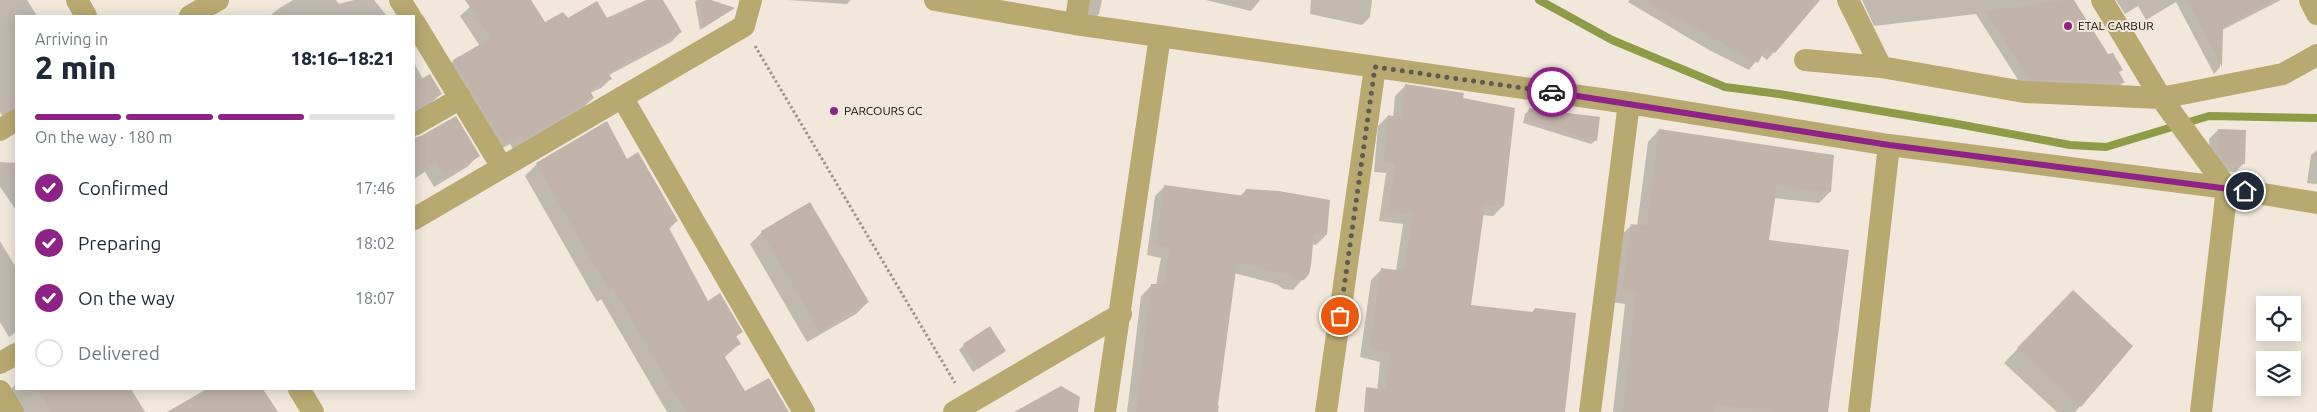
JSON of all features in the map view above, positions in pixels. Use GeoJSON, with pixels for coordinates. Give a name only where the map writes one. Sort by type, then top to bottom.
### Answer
{"type":"FeatureCollection","features":[{"type":"Feature","properties":{"kind":"street"},"geometry":{"type":"LineString","coordinates":[[77,0],[85,15]]}},
{"type":"Feature","properties":{"kind":"street"},"geometry":{"type":"LineString","coordinates":[[192,15],[218,0]]}},
{"type":"Feature","properties":{"kind":"street"},"geometry":{"type":"LineString","coordinates":[[400,0],[409,15]]}},
{"type":"Feature","properties":{"kind":"street"},"geometry":{"type":"LineString","coordinates":[[415,218],[744,26],[751,0]]}},
{"type":"Feature","properties":{"kind":"street"},"geometry":{"type":"LineString","coordinates":[[935,0],[1075,24],[1629,103],[1889,145],[2221,181],[2317,203]]}},
{"type":"Feature","properties":{"kind":"street"},"geometry":{"type":"LineString","coordinates":[[1075,24],[1079,0]]}},
{"type":"Feature","properties":{"kind":"street"},"geometry":{"type":"LineString","coordinates":[[1848,0],[1880,67]]}},
{"type":"Feature","properties":{"kind":"street"},"geometry":{"type":"LineString","coordinates":[[2102,0],[2161,98],[2221,181],[2201,412]]}},
{"type":"Feature","properties":{"kind":"street"},"geometry":{"type":"LineString","coordinates":[[2310,0],[2317,14]]}},
{"type":"Feature","properties":{"kind":"street"},"geometry":{"type":"LineString","coordinates":[[415,24],[502,167]]}},
{"type":"Feature","properties":{"kind":"street"},"geometry":{"type":"LineString","coordinates":[[1105,412],[1121,314],[1160,36]]}},
{"type":"Feature","properties":{"kind":"street"},"geometry":{"type":"LineString","coordinates":[[1805,60],[1880,67],[2024,92],[2161,98],[2283,74],[2317,54]]}},
{"type":"Feature","properties":{"kind":"street"},"geometry":{"type":"LineString","coordinates":[[1326,412],[1375,67]]}},
{"type":"Feature","properties":{"kind":"street"},"geometry":{"type":"LineString","coordinates":[[622,97],[804,412]]}},
{"type":"Feature","properties":{"kind":"street"},"geometry":{"type":"LineString","coordinates":[[415,124],[461,98]]}},
{"type":"Feature","properties":{"kind":"street"},"geometry":{"type":"LineString","coordinates":[[1590,412],[1629,103]]}},
{"type":"Feature","properties":{"kind":"street"},"geometry":{"type":"LineString","coordinates":[[0,130],[15,121]]}},
{"type":"Feature","properties":{"kind":"street"},"geometry":{"type":"LineString","coordinates":[[1859,412],[1889,145]]}},
{"type":"Feature","properties":{"kind":"street"},"geometry":{"type":"LineString","coordinates":[[961,408],[1121,314]]}},
{"type":"Feature","properties":{"kind":"street"},"geometry":{"type":"LineString","coordinates":[[0,363],[15,355]]}},
{"type":"Feature","properties":{"kind":"street"},"geometry":{"type":"LineString","coordinates":[[300,390],[312,412]]}},
{"type":"Feature","properties":{"kind":"street"},"geometry":{"type":"LineString","coordinates":[[0,391],[14,412]]}},
{"type":"Feature","properties":{"kind":"path"},"geometry":{"type":"LineString","coordinates":[[744,26],[961,408]]}},
{"type":"Feature","properties":{"kind":"building"},"geometry":{"type":"Polygon","coordinates":[[[465,0],[531,0],[545,22],[563,12],[568,18],[597,1],[607,18],[646,0],[663,0],[682,32],[608,72],[612,79],[589,89],[594,98],[523,140],[520,135],[504,144],[453,60],[491,38],[465,0]]]}},
{"type":"Feature","properties":{"kind":"building"},"geometry":{"type":"Polygon","coordinates":[[[700,0],[711,0],[735,8],[704,27],[700,0]]]}},
{"type":"Feature","properties":{"kind":"building"},"geometry":{"type":"Polygon","coordinates":[[[1644,0],[1820,0],[1775,53],[1767,46],[1758,63],[1644,0]]]}},
{"type":"Feature","properties":{"kind":"building"},"geometry":{"type":"Polygon","coordinates":[[[2074,0],[2108,54],[2113,53],[2123,70],[2119,72],[2125,83],[2029,79],[1986,11],[2074,0]]]}},
{"type":"Feature","properties":{"kind":"building"},"geometry":{"type":"Polygon","coordinates":[[[2187,0],[2273,0],[2227,24],[2228,26],[2223,28],[2222,67],[2187,0]]]}},
{"type":"Feature","properties":{"kind":"building"},"geometry":{"type":"Polygon","coordinates":[[[430,74],[442,94],[415,109],[415,82],[430,74]]]}},
{"type":"Feature","properties":{"kind":"building"},"geometry":{"type":"Polygon","coordinates":[[[1405,84],[1464,93],[1463,98],[1515,108],[1504,206],[1485,204],[1471,305],[1533,312],[1535,308],[1576,313],[1565,412],[1364,412],[1366,387],[1386,390],[1390,352],[1370,347],[1381,268],[1404,271],[1413,214],[1389,211],[1395,163],[1384,162],[1388,115],[1402,118],[1405,84]]]}},
{"type":"Feature","properties":{"kind":"building"},"geometry":{"type":"Polygon","coordinates":[[[1529,108],[1600,117],[1597,141],[1527,119],[1529,108]]]}},
{"type":"Feature","properties":{"kind":"building"},"geometry":{"type":"Polygon","coordinates":[[[456,116],[480,156],[446,177],[436,162],[415,174],[415,138],[456,116]]]}},
{"type":"Feature","properties":{"kind":"building"},"geometry":{"type":"Polygon","coordinates":[[[607,121],[627,159],[638,152],[678,221],[668,226],[708,301],[720,293],[743,332],[736,336],[741,344],[723,354],[745,391],[769,378],[789,412],[686,412],[613,288],[609,290],[536,163],[607,121]]]}},
{"type":"Feature","properties":{"kind":"building"},"geometry":{"type":"Polygon","coordinates":[[[1659,129],[1834,155],[1831,192],[1777,186],[1769,240],[1849,250],[1828,412],[1775,412],[1715,404],[1713,412],[1623,412],[1636,293],[1622,291],[1631,224],[1647,226],[1659,129]]]}},
{"type":"Feature","properties":{"kind":"building"},"geometry":{"type":"Polygon","coordinates":[[[2218,129],[2246,130],[2245,164],[2225,163],[2219,154],[2218,129]]]}},
{"type":"Feature","properties":{"kind":"building"},"geometry":{"type":"Polygon","coordinates":[[[1164,185],[1245,196],[1246,189],[1279,191],[1330,200],[1327,235],[1314,234],[1311,265],[1309,274],[1304,280],[1295,280],[1286,274],[1237,262],[1217,412],[1136,412],[1151,284],[1164,284],[1170,248],[1156,245],[1164,185]]]}},
{"type":"Feature","properties":{"kind":"building"},"geometry":{"type":"Polygon","coordinates":[[[810,202],[869,302],[820,331],[761,231],[810,202]]]}},
{"type":"Feature","properties":{"kind":"building"},"geometry":{"type":"Polygon","coordinates":[[[2073,290],[2133,346],[2081,407],[2017,348],[2073,290]]]}},
{"type":"Feature","properties":{"kind":"building"},"geometry":{"type":"Polygon","coordinates":[[[990,326],[1006,351],[978,369],[963,344],[990,326]]]}},
{"type":"Feature","properties":{"kind":"building"},"geometry":{"type":"Polygon","coordinates":[[[1061,386],[1080,397],[1078,412],[1014,412],[1061,386]]]}},
{"type":"Feature","properties":{"kind":"building"},"geometry":{"type":"Polygon","coordinates":[[[38,390],[132,390],[145,412],[51,412],[38,390]]]}},
{"type":"Feature","properties":{"kind":"building"},"geometry":{"type":"Polygon","coordinates":[[[205,390],[264,390],[278,412],[167,412],[205,390]]]}},
{"type":"Feature","properties":{"kind":"waterway"},"geometry":{"type":"LineString","coordinates":[[1539,0],[1612,40],[1725,87],[1779,94],[1952,123],[2070,145],[2106,147],[2209,116],[2317,118]]}},
{"type":"Feature","properties":{"kind":"way so far"},"geometry":{"type":"LineString","coordinates":[[1340,316],[1375,67],[1552,92]]}},
{"type":"Feature","properties":{"kind":"place","name":"ETAL CARBUR"},"geometry":{"type":"Point","coordinates":[2068,26]}},
{"type":"Feature","properties":{"kind":"place","name":"PARCOURS GC"},"geometry":{"type":"Point","coordinates":[834,111]}},
{"type":"Feature","properties":{"kind":"route"},"geometry":{"type":"LineString","coordinates":[[1552,92],[1889,145],[2245,191]]}}]}
